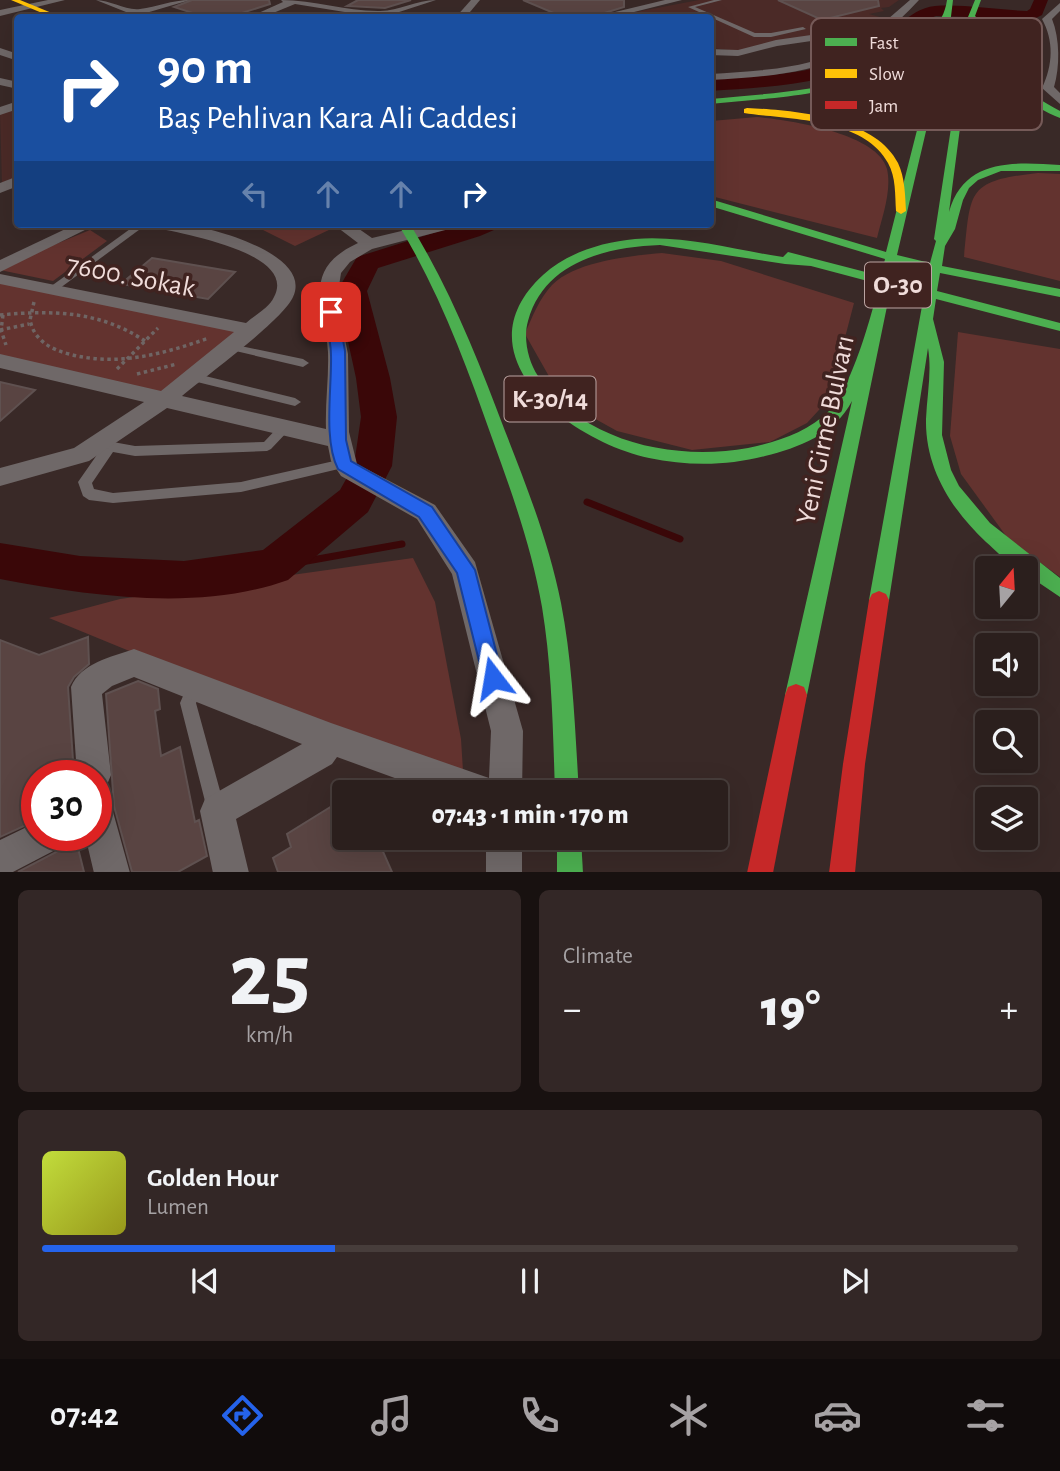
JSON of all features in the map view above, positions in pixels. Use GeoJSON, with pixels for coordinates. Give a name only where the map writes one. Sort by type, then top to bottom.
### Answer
{"type":"FeatureCollection","features":[{"type":"Feature","properties":{"kind":"main road"},"geometry":{"type":"LineString","coordinates":[[14,0],[52,14]]}},
{"type":"Feature","properties":{"kind":"main road"},"geometry":{"type":"LineString","coordinates":[[714,101],[811,87]]}},
{"type":"Feature","properties":{"kind":"main road"},"geometry":{"type":"LineString","coordinates":[[1042,103],[1060,115]]}},
{"type":"Feature","properties":{"kind":"main road"},"geometry":{"type":"LineString","coordinates":[[714,113],[756,111],[792,114],[811,119]]}},
{"type":"Feature","properties":{"kind":"main road"},"geometry":{"type":"LineString","coordinates":[[848,130],[876,145],[889,157],[898,176],[901,211]]}},
{"type":"Feature","properties":{"kind":"main road","name":"Yeni Girne Bulvarı"},"geometry":{"type":"LineString","coordinates":[[760,872],[767,829],[876,320],[921,130]]}},
{"type":"Feature","properties":{"kind":"main road"},"geometry":{"type":"LineString","coordinates":[[842,872],[854,764],[883,569],[927,320],[956,130]]}},
{"type":"Feature","properties":{"kind":"main road"},"geometry":{"type":"LineString","coordinates":[[939,245],[951,234],[959,196],[967,183],[1007,168],[1060,167]]}},
{"type":"Feature","properties":{"kind":"main road"},"geometry":{"type":"LineString","coordinates":[[714,203],[824,240]]}},
{"type":"Feature","properties":{"kind":"main road"},"geometry":{"type":"LineString","coordinates":[[714,211],[1011,286],[1060,295]]}},
{"type":"Feature","properties":{"kind":"main road","name":"K-30/14"},"geometry":{"type":"LineString","coordinates":[[407,228],[430,264],[472,362],[532,532],[548,590],[562,681],[566,780]]}},
{"type":"Feature","properties":{"kind":"main road","name":"O-30"},"geometry":{"type":"LineString","coordinates":[[682,228],[1060,327]]}},
{"type":"Feature","properties":{"kind":"main road","name":"K-30/14"},"geometry":{"type":"LineString","coordinates":[[811,262],[784,263],[722,248],[667,242],[605,247],[558,267],[538,283],[525,302],[517,326],[521,351],[532,377],[557,407],[585,424],[645,452],[701,460],[752,454],[800,440],[840,411],[876,320]]}},
{"type":"Feature","properties":{"kind":"main road"},"geometry":{"type":"LineString","coordinates":[[984,308],[1060,335]]}},
{"type":"Feature","properties":{"kind":"main road"},"geometry":{"type":"LineString","coordinates":[[927,320],[936,352],[933,404],[936,449],[947,477],[966,509],[1006,550],[1060,589]]}},
{"type":"Feature","properties":{"kind":"main road"},"geometry":{"type":"LineString","coordinates":[[569,850],[570,872]]}},
{"type":"Feature","properties":{"kind":"street"},"geometry":{"type":"LineString","coordinates":[[0,12],[61,0]]}},
{"type":"Feature","properties":{"kind":"street"},"geometry":{"type":"LineString","coordinates":[[100,0],[136,13],[184,0]]}},
{"type":"Feature","properties":{"kind":"street"},"geometry":{"type":"LineString","coordinates":[[383,14],[432,0]]}},
{"type":"Feature","properties":{"kind":"street"},"geometry":{"type":"LineString","coordinates":[[463,14],[475,0]]}},
{"type":"Feature","properties":{"kind":"street"},"geometry":{"type":"LineString","coordinates":[[613,14],[678,0]]}},
{"type":"Feature","properties":{"kind":"street"},"geometry":{"type":"LineString","coordinates":[[894,18],[915,0]]}},
{"type":"Feature","properties":{"kind":"street"},"geometry":{"type":"LineString","coordinates":[[260,14],[291,1],[365,14]]}},
{"type":"Feature","properties":{"kind":"street"},"geometry":{"type":"LineString","coordinates":[[1059,9],[1047,19],[1055,21],[1058,53],[1056,83],[1048,88],[1060,100]]}},
{"type":"Feature","properties":{"kind":"street"},"geometry":{"type":"LineString","coordinates":[[714,52],[738,53],[776,43],[811,38]]}},
{"type":"Feature","properties":{"kind":"street"},"geometry":{"type":"LineString","coordinates":[[714,63],[740,55],[738,53]]}},
{"type":"Feature","properties":{"kind":"street"},"geometry":{"type":"LineString","coordinates":[[714,77],[811,64]]}},
{"type":"Feature","properties":{"kind":"street"},"geometry":{"type":"LineString","coordinates":[[0,267],[81,228]]}},
{"type":"Feature","properties":{"kind":"street"},"geometry":{"type":"LineString","coordinates":[[0,478],[81,455],[104,445],[166,398],[189,370],[224,340],[252,330],[279,305],[287,292],[286,281],[272,261],[250,249],[174,228]]}},
{"type":"Feature","properties":{"kind":"street"},"geometry":{"type":"LineString","coordinates":[[347,228],[369,243]]}},
{"type":"Feature","properties":{"kind":"street"},"geometry":{"type":"LineString","coordinates":[[434,228],[369,243],[344,258],[329,277],[327,292],[338,351],[338,440],[346,467],[426,512],[465,570],[506,732],[505,780]]}},
{"type":"Feature","properties":{"kind":"street","name":"7600. Sokak"},"geometry":{"type":"LineString","coordinates":[[0,279],[252,330]]}},
{"type":"Feature","properties":{"kind":"street"},"geometry":{"type":"LineString","coordinates":[[3,353],[166,398],[338,440]]}},
{"type":"Feature","properties":{"kind":"street"},"geometry":{"type":"LineString","coordinates":[[93,760],[86,687],[102,675],[134,663],[331,739],[447,780]]}},
{"type":"Feature","properties":{"kind":"street"},"geometry":{"type":"LineString","coordinates":[[232,872],[217,811],[320,752],[331,739]]}},
{"type":"Feature","properties":{"kind":"street"},"geometry":{"type":"LineString","coordinates":[[0,859],[21,849]]}},
{"type":"Feature","properties":{"kind":"street"},"geometry":{"type":"LineString","coordinates":[[504,850],[504,872]]}},
{"type":"Feature","properties":{"kind":"street"},"geometry":{"type":"LineString","coordinates":[[107,851],[112,872]]}},
{"type":"Feature","properties":{"kind":"lane"},"geometry":{"type":"LineString","coordinates":[[704,14],[690,8],[720,0]]}},
{"type":"Feature","properties":{"kind":"lane"},"geometry":{"type":"LineString","coordinates":[[714,18],[764,36],[803,29]]}},
{"type":"Feature","properties":{"kind":"lane"},"geometry":{"type":"LineString","coordinates":[[721,28],[732,26]]}},
{"type":"Feature","properties":{"kind":"lane"},"geometry":{"type":"LineString","coordinates":[[53,289],[137,228]]}},
{"type":"Feature","properties":{"kind":"lane"},"geometry":{"type":"LineString","coordinates":[[224,340],[303,363]]}},
{"type":"Feature","properties":{"kind":"lane"},"geometry":{"type":"LineString","coordinates":[[189,370],[295,402]]}},
{"type":"Feature","properties":{"kind":"lane"},"geometry":{"type":"LineString","coordinates":[[285,427],[267,446],[146,451],[104,445],[85,482],[88,492],[93,496],[113,498],[241,487],[346,467]]}},
{"type":"Feature","properties":{"kind":"lane"},"geometry":{"type":"LineString","coordinates":[[197,686],[188,704],[217,811]]}},
{"type":"Feature","properties":{"kind":"path"},"geometry":{"type":"LineString","coordinates":[[34,301],[29,312],[29,324],[40,341],[56,351],[103,361],[126,360],[224,340]]}},
{"type":"Feature","properties":{"kind":"path"},"geometry":{"type":"LineString","coordinates":[[3,353],[1,315],[29,312],[59,312],[107,318],[145,341]]}},
{"type":"Feature","properties":{"kind":"path"},"geometry":{"type":"LineString","coordinates":[[116,370],[173,313]]}},
{"type":"Feature","properties":{"kind":"path"},"geometry":{"type":"LineString","coordinates":[[1,330],[29,324]]}},
{"type":"Feature","properties":{"kind":"path"},"geometry":{"type":"LineString","coordinates":[[131,374],[189,370]]}},
{"type":"Feature","properties":{"kind":"shaded area"},"geometry":{"type":"Polygon","coordinates":[[[699,0],[899,0],[889,7],[881,8],[884,11],[869,14],[883,18],[811,18],[811,36],[737,51],[714,48],[714,14],[625,14],[699,0]]]}},
{"type":"Feature","properties":{"kind":"shaded area"},"geometry":{"type":"Polygon","coordinates":[[[14,109],[14,178],[2,184],[0,114],[14,109]]]}},
{"type":"Feature","properties":{"kind":"shaded area"},"geometry":{"type":"Polygon","coordinates":[[[757,117],[789,121],[811,126],[811,130],[830,131],[867,146],[880,157],[888,177],[886,204],[877,238],[714,197],[714,121],[757,117]]]}},
{"type":"Feature","properties":{"kind":"shaded area"},"geometry":{"type":"Polygon","coordinates":[[[1038,173],[1060,174],[1060,281],[964,257],[968,217],[977,193],[997,180],[1038,173]]]}},
{"type":"Feature","properties":{"kind":"shaded area"},"geometry":{"type":"Polygon","coordinates":[[[259,228],[331,229],[295,246],[259,228]]]}},
{"type":"Feature","properties":{"kind":"shaded area"},"geometry":{"type":"Polygon","coordinates":[[[90,230],[107,241],[53,281],[0,270],[0,267],[90,230]]]}},
{"type":"Feature","properties":{"kind":"shaded area"},"geometry":{"type":"Polygon","coordinates":[[[662,253],[721,261],[854,303],[829,399],[807,423],[770,442],[692,450],[617,431],[563,401],[525,334],[543,296],[552,285],[575,270],[619,258],[662,253]]]}},
{"type":"Feature","properties":{"kind":"shaded area"},"geometry":{"type":"Polygon","coordinates":[[[0,281],[241,331],[156,399],[0,363],[0,281]]]}},
{"type":"Feature","properties":{"kind":"shaded area"},"geometry":{"type":"Polygon","coordinates":[[[958,332],[1060,349],[1060,577],[1038,561],[1038,556],[1031,556],[1009,540],[961,474],[950,436],[958,332]]]}},
{"type":"Feature","properties":{"kind":"shaded area"},"geometry":{"type":"Polygon","coordinates":[[[413,558],[435,602],[461,739],[463,771],[144,657],[49,618],[120,599],[413,558]]]}},
{"type":"Feature","properties":{"kind":"building"},"geometry":{"type":"Polygon","coordinates":[[[192,0],[269,0],[270,4],[239,14],[196,14],[174,7],[192,0]]]}},
{"type":"Feature","properties":{"kind":"building"},"geometry":{"type":"Polygon","coordinates":[[[358,0],[411,0],[385,8],[347,6],[358,0]]]}},
{"type":"Feature","properties":{"kind":"building"},"geometry":{"type":"Polygon","coordinates":[[[523,0],[624,0],[624,7],[601,14],[556,14],[523,0]]]}},
{"type":"Feature","properties":{"kind":"building"},"geometry":{"type":"Polygon","coordinates":[[[778,0],[878,0],[879,6],[830,18],[818,18],[778,0]]]}},
{"type":"Feature","properties":{"kind":"building"},"geometry":{"type":"Polygon","coordinates":[[[152,258],[235,272],[208,299],[121,284],[152,258]]]}},
{"type":"Feature","properties":{"kind":"building"},"geometry":{"type":"Polygon","coordinates":[[[0,382],[35,390],[0,421],[0,382]]]}},
{"type":"Feature","properties":{"kind":"building"},"geometry":{"type":"Polygon","coordinates":[[[88,637],[89,664],[74,677],[68,687],[73,760],[21,760],[21,827],[0,837],[0,640],[39,655],[88,637]]]}},
{"type":"Feature","properties":{"kind":"building"},"geometry":{"type":"Polygon","coordinates":[[[138,681],[158,689],[160,709],[155,711],[161,756],[180,747],[195,822],[199,820],[207,856],[178,872],[132,872],[114,806],[106,694],[138,681]]]}},
{"type":"Feature","properties":{"kind":"building"},"geometry":{"type":"Polygon","coordinates":[[[332,806],[332,850],[382,850],[392,872],[278,872],[273,858],[291,847],[287,834],[332,806]]]}},
{"type":"Feature","properties":{"kind":"building"},"geometry":{"type":"Polygon","coordinates":[[[58,851],[79,851],[84,872],[18,872],[58,851]]]}},
{"type":"Feature","properties":{"kind":"waterway"},"geometry":{"type":"LineString","coordinates":[[918,18],[935,11],[1029,16],[1037,12],[1041,0]]}},
{"type":"Feature","properties":{"kind":"waterway"},"geometry":{"type":"LineString","coordinates":[[714,85],[811,75]]}},
{"type":"Feature","properties":{"kind":"waterway"},"geometry":{"type":"LineString","coordinates":[[0,561],[80,575],[184,580],[273,567],[354,501],[373,466],[379,417],[373,378],[352,291],[367,263],[474,228]]}},
{"type":"Feature","properties":{"kind":"waterway"},"geometry":{"type":"LineString","coordinates":[[587,502],[680,539]]}},
{"type":"Feature","properties":{"kind":"waterway"},"geometry":{"type":"LineString","coordinates":[[273,567],[402,544]]}},
{"type":"Feature","properties":{"kind":"traffic: fast"},"geometry":{"type":"LineString","coordinates":[[948,18],[950,0]]}},
{"type":"Feature","properties":{"kind":"traffic: fast"},"geometry":{"type":"LineString","coordinates":[[971,18],[978,0]]}},
{"type":"Feature","properties":{"kind":"traffic: fast"},"geometry":{"type":"LineString","coordinates":[[714,102],[811,90]]}},
{"type":"Feature","properties":{"kind":"traffic: fast"},"geometry":{"type":"LineString","coordinates":[[1042,104],[1060,115]]}},
{"type":"Feature","properties":{"kind":"traffic: fast"},"geometry":{"type":"LineString","coordinates":[[901,211],[921,130]]}},
{"type":"Feature","properties":{"kind":"traffic: fast"},"geometry":{"type":"LineString","coordinates":[[940,239],[955,130]]}},
{"type":"Feature","properties":{"kind":"traffic: fast"},"geometry":{"type":"LineString","coordinates":[[939,245],[950,229],[964,187],[974,178],[1001,168],[1060,168]]}},
{"type":"Feature","properties":{"kind":"traffic: fast"},"geometry":{"type":"LineString","coordinates":[[714,203],[883,255],[1060,293]]}},
{"type":"Feature","properties":{"kind":"traffic: fast"},"geometry":{"type":"LineString","coordinates":[[796,695],[901,211]]}},
{"type":"Feature","properties":{"kind":"traffic: fast"},"geometry":{"type":"LineString","coordinates":[[406,228],[431,271],[465,345],[519,488],[540,556],[558,650],[566,780]]}},
{"type":"Feature","properties":{"kind":"traffic: fast"},"geometry":{"type":"LineString","coordinates":[[811,262],[785,261],[660,242],[634,242],[606,247],[579,256],[556,270],[538,286],[525,306],[519,328],[521,352],[530,376],[549,400],[570,418],[594,432],[619,444],[647,452],[675,457],[730,457],[789,443],[820,427],[837,413],[854,382],[876,320]]}},
{"type":"Feature","properties":{"kind":"traffic: fast"},"geometry":{"type":"LineString","coordinates":[[879,600],[939,245]]}},
{"type":"Feature","properties":{"kind":"traffic: fast"},"geometry":{"type":"LineString","coordinates":[[788,256],[1060,327]]}},
{"type":"Feature","properties":{"kind":"traffic: fast"},"geometry":{"type":"LineString","coordinates":[[927,320],[936,351],[934,435],[942,470],[953,491],[984,528],[1060,589]]}},
{"type":"Feature","properties":{"kind":"traffic: fast"},"geometry":{"type":"LineString","coordinates":[[569,850],[570,872]]}},
{"type":"Feature","properties":{"kind":"traffic: slow"},"geometry":{"type":"LineString","coordinates":[[14,0],[51,14]]}},
{"type":"Feature","properties":{"kind":"traffic: slow"},"geometry":{"type":"LineString","coordinates":[[747,111],[811,118]]}},
{"type":"Feature","properties":{"kind":"traffic: slow"},"geometry":{"type":"LineString","coordinates":[[851,130],[878,145],[890,158],[899,183],[901,211]]}},
{"type":"Feature","properties":{"kind":"traffic: jam"},"geometry":{"type":"LineString","coordinates":[[842,872],[854,764],[879,600]]}},
{"type":"Feature","properties":{"kind":"traffic: jam"},"geometry":{"type":"LineString","coordinates":[[760,872],[796,695]]}},
{"type":"Feature","properties":{"kind":"route"},"geometry":{"type":"LineString","coordinates":[[331,312],[338,351],[338,440],[343,464],[349,470],[426,512],[465,570],[493,678]]}}]}
